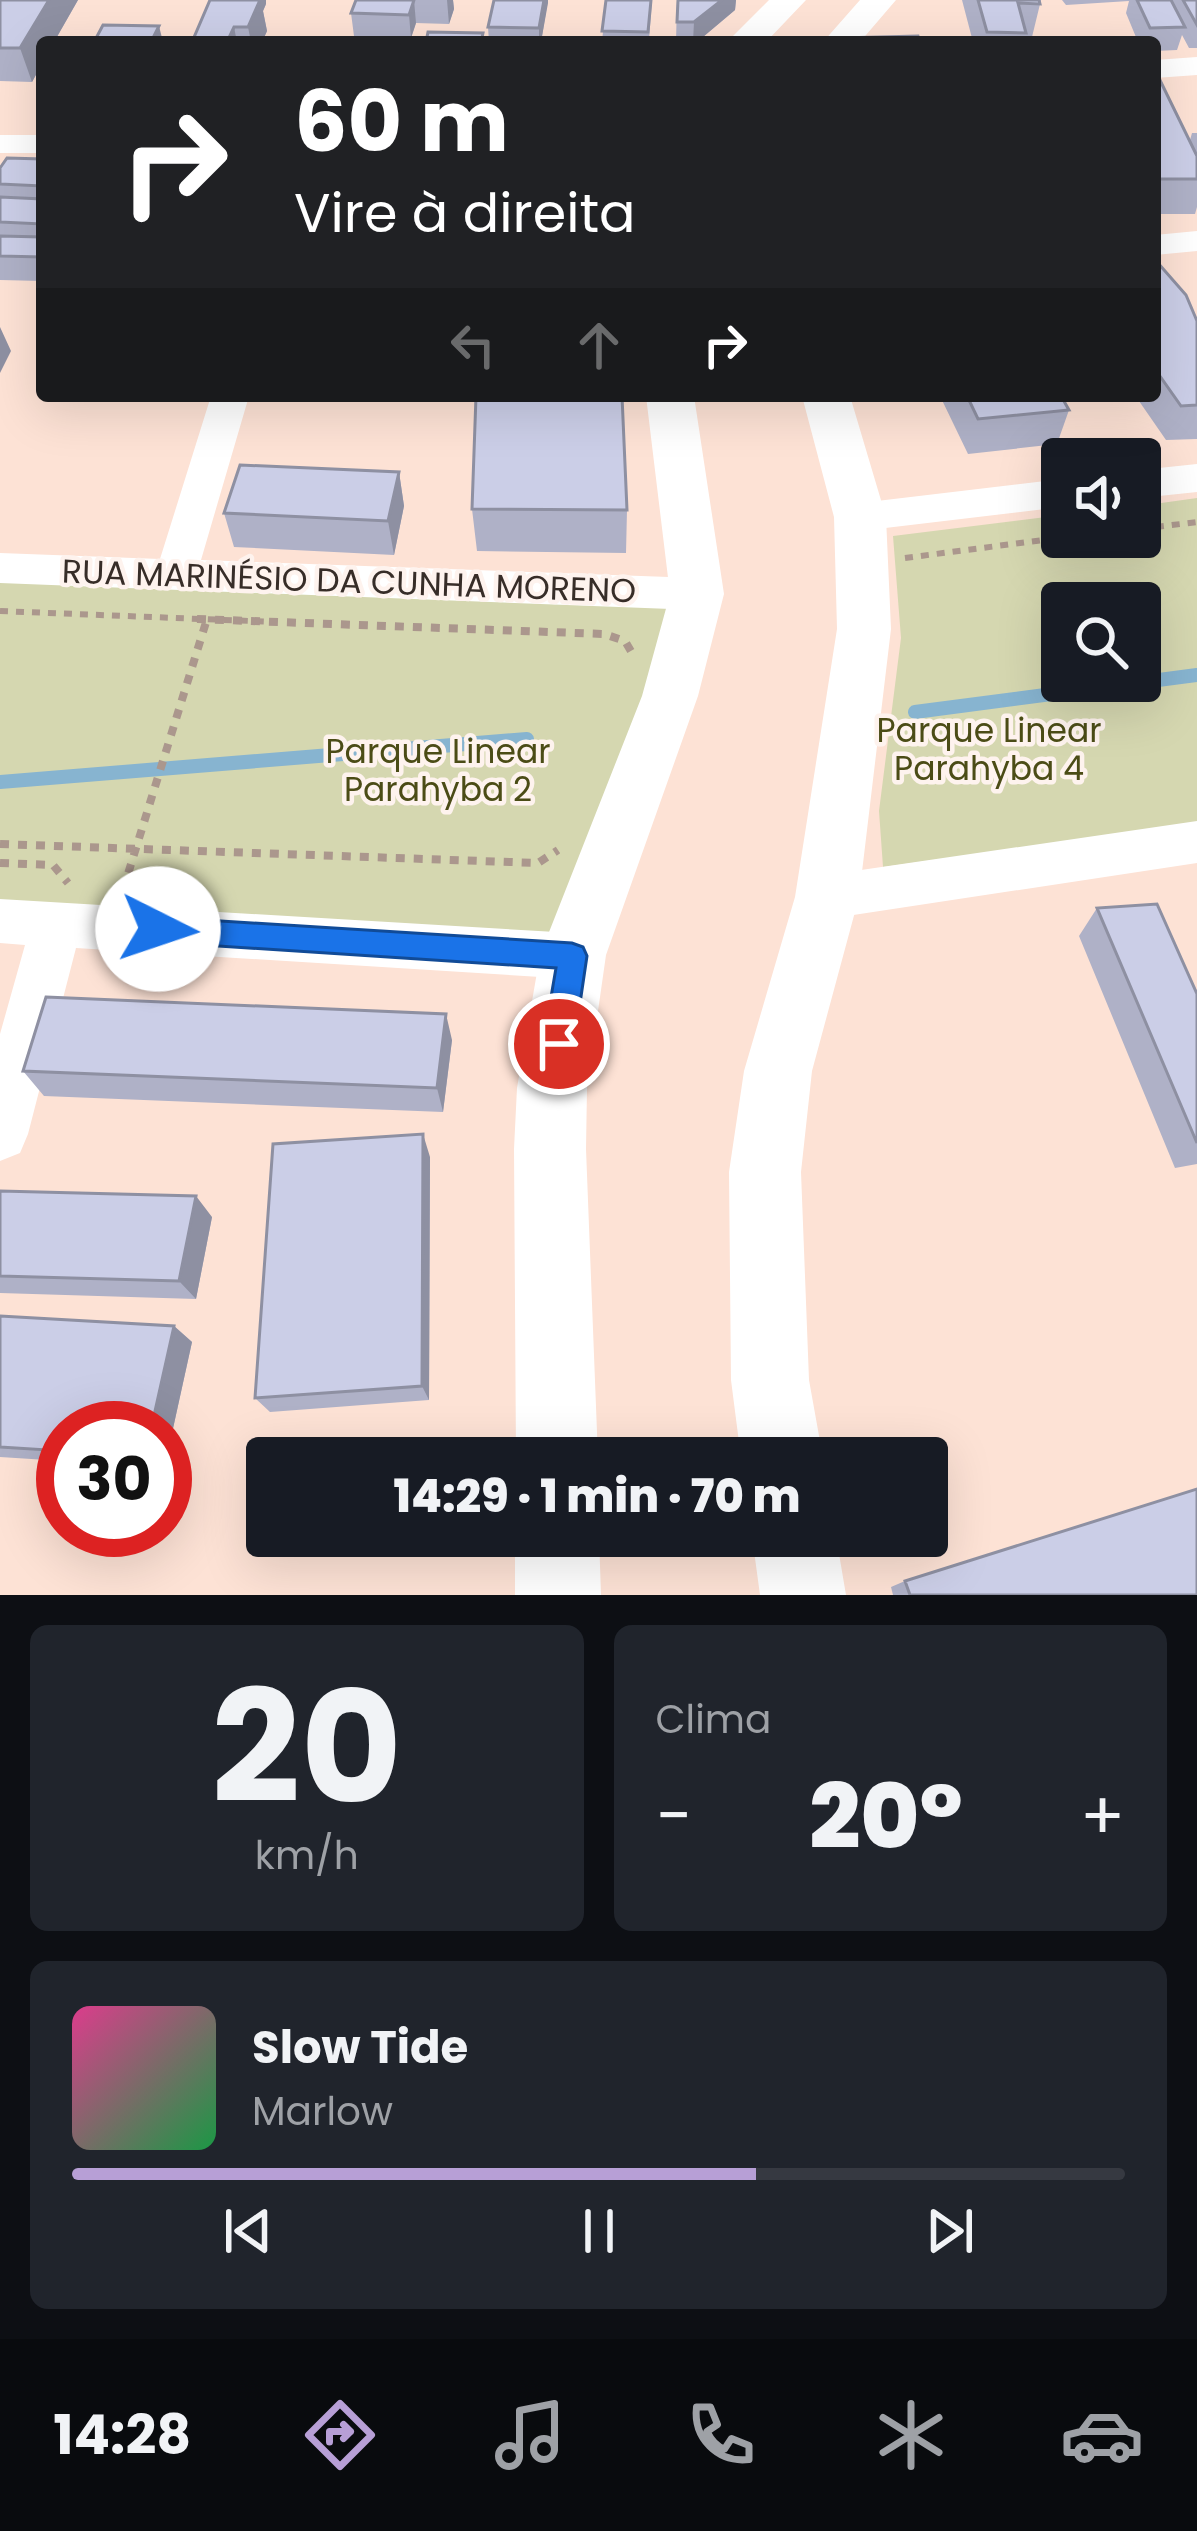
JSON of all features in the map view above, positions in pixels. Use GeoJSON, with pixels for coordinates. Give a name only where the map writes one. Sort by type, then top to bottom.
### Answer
{"type":"FeatureCollection","features":[{"type":"Feature","properties":{"kind":"main road"},"geometry":{"type":"LineString","coordinates":[[752,36],[789,0]]}},
{"type":"Feature","properties":{"kind":"main road"},"geometry":{"type":"LineString","coordinates":[[846,36],[879,0]]}},
{"type":"Feature","properties":{"kind":"main road"},"geometry":{"type":"LineString","coordinates":[[556,1437],[550,1129],[572,956],[670,696],[697,594],[671,402]]}},
{"type":"Feature","properties":{"kind":"main road"},"geometry":{"type":"LineString","coordinates":[[779,1437],[770,1380],[765,1172],[778,1071],[827,897],[864,629],[861,540],[827,402]]}},
{"type":"Feature","properties":{"kind":"main road"},"geometry":{"type":"LineString","coordinates":[[557,1557],[558,1595]]}},
{"type":"Feature","properties":{"kind":"main road"},"geometry":{"type":"LineString","coordinates":[[797,1557],[802,1595]]}},
{"type":"Feature","properties":{"kind":"street"},"geometry":{"type":"LineString","coordinates":[[1161,69],[1197,66]]}},
{"type":"Feature","properties":{"kind":"street"},"geometry":{"type":"LineString","coordinates":[[0,143],[36,144]]}},
{"type":"Feature","properties":{"kind":"street"},"geometry":{"type":"LineString","coordinates":[[1161,244],[1197,241]]}},
{"type":"Feature","properties":{"kind":"street"},"geometry":{"type":"LineString","coordinates":[[176,574],[228,402]]}},
{"type":"Feature","properties":{"kind":"street"},"geometry":{"type":"LineString","coordinates":[[1161,482],[1197,478]]}},
{"type":"Feature","properties":{"kind":"street"},"geometry":{"type":"LineString","coordinates":[[861,540],[1041,498]]}},
{"type":"Feature","properties":{"kind":"street","name":"RUA MARINÉSIO DA CUNHA MORENO"},"geometry":{"type":"LineString","coordinates":[[0,568],[697,594]]}},
{"type":"Feature","properties":{"kind":"street"},"geometry":{"type":"LineString","coordinates":[[827,897],[1197,842]]}},
{"type":"Feature","properties":{"kind":"street"},"geometry":{"type":"LineString","coordinates":[[0,921],[57,923],[115,916],[572,956]]}},
{"type":"Feature","properties":{"kind":"street"},"geometry":{"type":"LineString","coordinates":[[0,1134],[57,923]]}},
{"type":"Feature","properties":{"kind":"path"},"geometry":{"type":"LineString","coordinates":[[1161,526],[1197,522]]}},
{"type":"Feature","properties":{"kind":"path"},"geometry":{"type":"LineString","coordinates":[[861,540],[1041,537]]}},
{"type":"Feature","properties":{"kind":"path"},"geometry":{"type":"LineString","coordinates":[[0,863],[53,865],[84,903],[115,916],[220,576]]}},
{"type":"Feature","properties":{"kind":"path"},"geometry":{"type":"LineString","coordinates":[[0,611],[604,634],[625,641],[632,653],[631,671]]}},
{"type":"Feature","properties":{"kind":"path"},"geometry":{"type":"LineString","coordinates":[[0,844],[538,863],[561,848]]}},
{"type":"Feature","properties":{"kind":"green space","name":"Parque Linear Parahyba 4"},"geometry":{"type":"Polygon","coordinates":[[[1197,498],[1197,824],[883,867],[879,811],[901,638],[893,536],[1041,518],[1041,558],[1161,558],[1161,503],[1197,498]]]}},
{"type":"Feature","properties":{"kind":"green space","name":"Parque Linear Parahyba 2"},"geometry":{"type":"Polygon","coordinates":[[[0,575],[693,601],[573,955],[0,929],[0,575]]]}},
{"type":"Feature","properties":{"kind":"building"},"geometry":{"type":"Polygon","coordinates":[[[0,0],[49,0],[20,48],[0,48],[0,0]]]}},
{"type":"Feature","properties":{"kind":"building"},"geometry":{"type":"Polygon","coordinates":[[[210,0],[260,0],[248,27],[234,27],[230,36],[195,36],[210,0]]]}},
{"type":"Feature","properties":{"kind":"building"},"geometry":{"type":"Polygon","coordinates":[[[356,0],[414,0],[409,15],[351,13],[356,0]]]}},
{"type":"Feature","properties":{"kind":"building"},"geometry":{"type":"Polygon","coordinates":[[[494,0],[544,0],[539,28],[488,27],[494,0]]]}},
{"type":"Feature","properties":{"kind":"building"},"geometry":{"type":"Polygon","coordinates":[[[606,0],[651,0],[648,32],[602,31],[606,0]]]}},
{"type":"Feature","properties":{"kind":"building"},"geometry":{"type":"Polygon","coordinates":[[[678,0],[722,0],[694,22],[677,22],[678,0]]]}},
{"type":"Feature","properties":{"kind":"building"},"geometry":{"type":"Polygon","coordinates":[[[978,0],[1039,0],[1040,4],[1018,3],[1026,33],[987,32],[978,0]]]}},
{"type":"Feature","properties":{"kind":"building"},"geometry":{"type":"Polygon","coordinates":[[[1137,0],[1171,0],[1185,27],[1150,28],[1137,0]]]}},
{"type":"Feature","properties":{"kind":"building"},"geometry":{"type":"Polygon","coordinates":[[[1183,0],[1197,0],[1197,25],[1183,0]]]}},
{"type":"Feature","properties":{"kind":"building"},"geometry":{"type":"Polygon","coordinates":[[[103,25],[159,26],[154,36],[97,36],[103,25]]]}},
{"type":"Feature","properties":{"kind":"building"},"geometry":{"type":"Polygon","coordinates":[[[428,32],[483,33],[482,36],[427,36],[428,32]]]}},
{"type":"Feature","properties":{"kind":"building"},"geometry":{"type":"Polygon","coordinates":[[[1161,82],[1197,156],[1197,179],[1161,179],[1161,82]]]}},
{"type":"Feature","properties":{"kind":"building"},"geometry":{"type":"Polygon","coordinates":[[[7,158],[36,159],[36,186],[0,184],[0,168],[7,158]]]}},
{"type":"Feature","properties":{"kind":"building"},"geometry":{"type":"Polygon","coordinates":[[[0,197],[36,199],[36,224],[0,222],[0,197]]]}},
{"type":"Feature","properties":{"kind":"building"},"geometry":{"type":"Polygon","coordinates":[[[0,236],[36,237],[36,257],[0,256],[0,236]]]}},
{"type":"Feature","properties":{"kind":"building"},"geometry":{"type":"Polygon","coordinates":[[[1161,266],[1186,295],[1197,321],[1197,405],[1181,406],[1161,378],[1161,266]]]}},
{"type":"Feature","properties":{"kind":"building"},"geometry":{"type":"Polygon","coordinates":[[[476,402],[622,402],[627,510],[472,509],[476,402]]]}},
{"type":"Feature","properties":{"kind":"building"},"geometry":{"type":"Polygon","coordinates":[[[970,402],[1064,402],[1069,410],[978,419],[970,402]]]}},
{"type":"Feature","properties":{"kind":"building"},"geometry":{"type":"Polygon","coordinates":[[[240,465],[399,472],[388,521],[224,513],[240,465]]]}},
{"type":"Feature","properties":{"kind":"building"},"geometry":{"type":"Polygon","coordinates":[[[1157,904],[1197,994],[1197,1143],[1097,908],[1157,904]]]}},
{"type":"Feature","properties":{"kind":"building"},"geometry":{"type":"Polygon","coordinates":[[[46,997],[446,1014],[437,1088],[23,1071],[46,997]]]}},
{"type":"Feature","properties":{"kind":"building"},"geometry":{"type":"Polygon","coordinates":[[[423,1134],[422,1386],[255,1398],[273,1144],[423,1134]]]}},
{"type":"Feature","properties":{"kind":"building"},"geometry":{"type":"Polygon","coordinates":[[[0,1191],[196,1196],[179,1281],[0,1276],[0,1191]]]}},
{"type":"Feature","properties":{"kind":"building"},"geometry":{"type":"Polygon","coordinates":[[[0,1316],[174,1326],[157,1401],[36,1401],[36,1449],[0,1447],[0,1316]]]}},
{"type":"Feature","properties":{"kind":"building"},"geometry":{"type":"Polygon","coordinates":[[[1197,1489],[1197,1595],[910,1595],[905,1581],[1197,1489]]]}},
{"type":"Feature","properties":{"kind":"waterway"},"geometry":{"type":"LineString","coordinates":[[915,712],[1197,675]]}},
{"type":"Feature","properties":{"kind":"waterway"},"geometry":{"type":"LineString","coordinates":[[0,782],[527,739]]}},
{"type":"Feature","properties":{"kind":"route"},"geometry":{"type":"LineString","coordinates":[[158,929],[572,956],[559,1044]]}}]}
